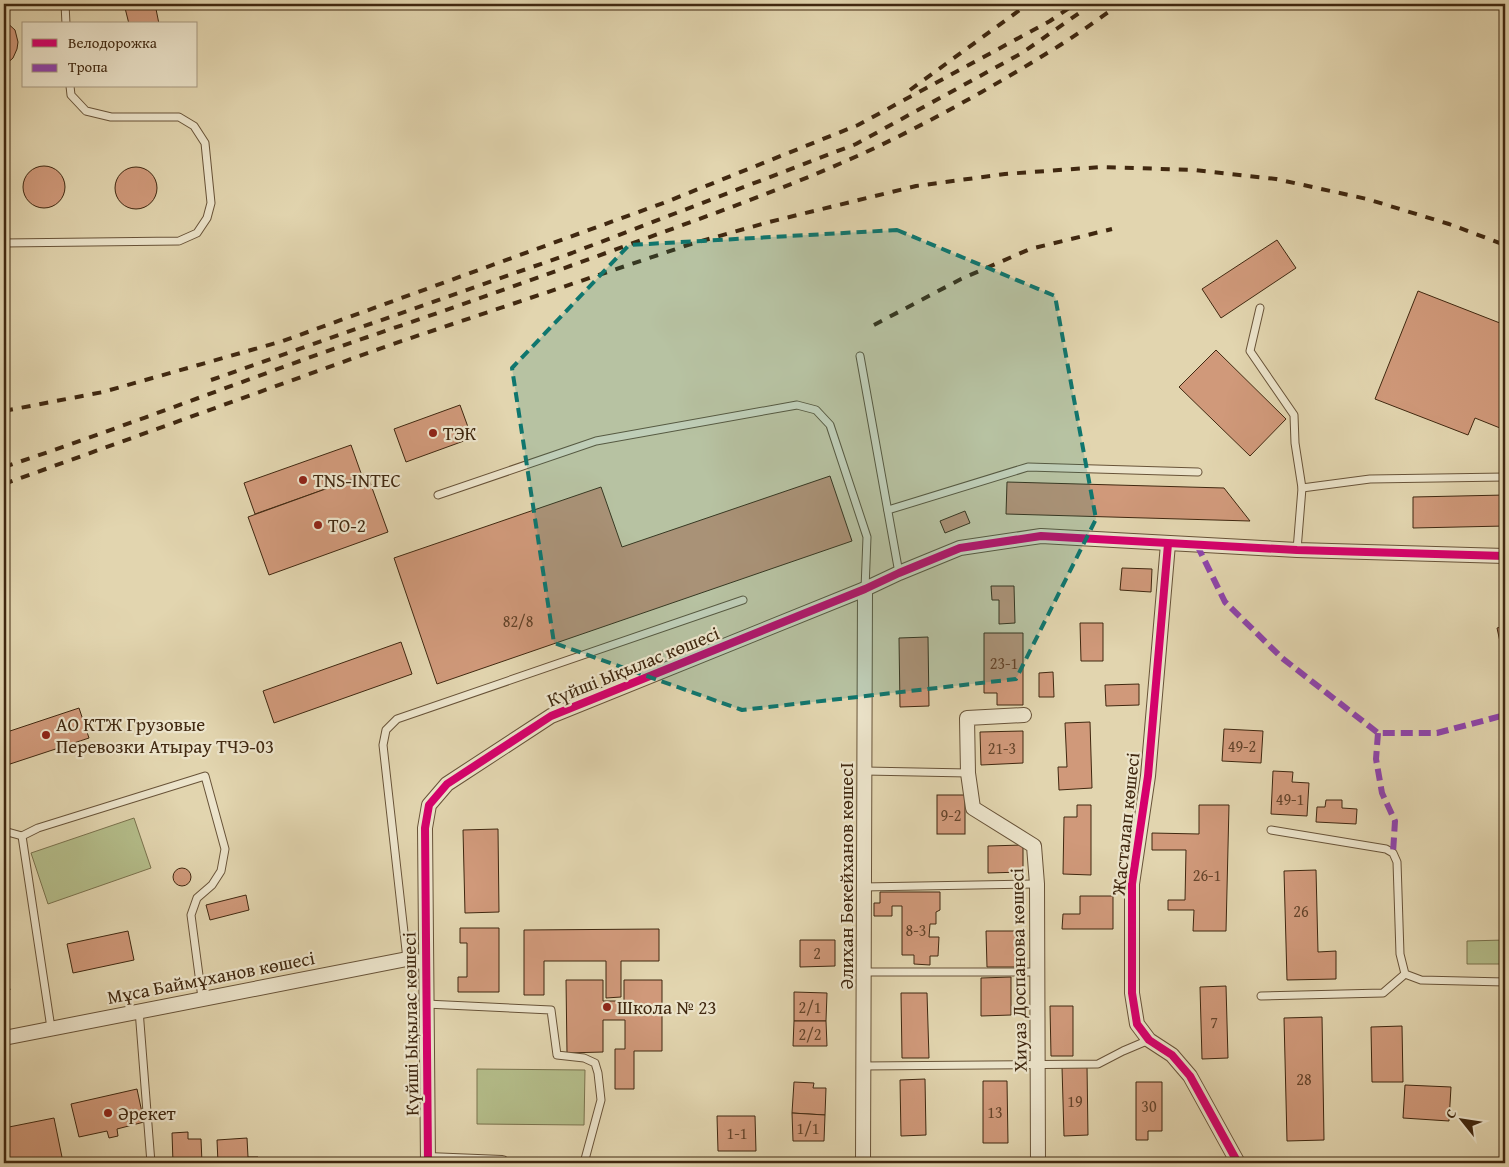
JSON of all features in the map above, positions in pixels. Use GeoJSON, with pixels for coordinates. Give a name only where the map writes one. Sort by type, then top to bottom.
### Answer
{"type":"FeatureCollection","features":[{"type":"Feature","properties":{"kind":"street","name":"Күйші Ықылас көшесі"},"geometry":{"type":"LineString","coordinates":[[428,1162],[425,828],[429,805],[447,784],[551,716],[865,589],[960,548],[1041,536],[1297,550],[1505,556]]}},
{"type":"Feature","properties":{"kind":"street","name":"Жасталап көшесі"},"geometry":{"type":"LineString","coordinates":[[1168,544],[1148,776],[1132,884],[1132,993],[1137,1024],[1149,1040],[1172,1055],[1190,1076],[1238,1163]]}},
{"type":"Feature","properties":{"kind":"street","name":"Әлихан Бөкейханов көшесI"},"geometry":{"type":"LineString","coordinates":[[864,1163],[865,589]]}},
{"type":"Feature","properties":{"kind":"street","name":"Хиуаз Доспанова көшесі"},"geometry":{"type":"LineString","coordinates":[[1024,715],[967,718],[968,773],[974,808],[1034,846],[1037,884],[1038,1163]]}},
{"type":"Feature","properties":{"kind":"street","name":"Мұса Баймұханов көшесі"},"geometry":{"type":"LineString","coordinates":[[4,1038],[139,1010],[407,959],[426,963]]}},
{"type":"Feature","properties":{"kind":"street"},"geometry":{"type":"LineString","coordinates":[[428,1162],[502,1163]]}},
{"type":"Feature","properties":{"kind":"lane"},"geometry":{"type":"LineString","coordinates":[[65,4],[66,22]]}},
{"type":"Feature","properties":{"kind":"lane"},"geometry":{"type":"LineString","coordinates":[[4,243],[179,241],[197,233],[207,218],[211,203],[205,143],[194,126],[179,117],[110,117],[86,111],[71,95],[70,88]]}},
{"type":"Feature","properties":{"kind":"lane"},"geometry":{"type":"LineString","coordinates":[[1260,308],[1250,351],[1294,415],[1295,443],[1302,488],[1297,550]]}},
{"type":"Feature","properties":{"kind":"lane"},"geometry":{"type":"LineString","coordinates":[[860,356],[899,573]]}},
{"type":"Feature","properties":{"kind":"lane"},"geometry":{"type":"LineString","coordinates":[[438,496],[596,441],[797,405],[816,410],[830,425],[867,537],[865,589]]}},
{"type":"Feature","properties":{"kind":"lane"},"geometry":{"type":"LineString","coordinates":[[888,510],[1028,467],[1198,472]]}},
{"type":"Feature","properties":{"kind":"lane"},"geometry":{"type":"LineString","coordinates":[[1302,488],[1370,479],[1505,477]]}},
{"type":"Feature","properties":{"kind":"lane"},"geometry":{"type":"LineString","coordinates":[[407,959],[383,745],[386,730],[397,719],[743,600]]}},
{"type":"Feature","properties":{"kind":"lane"},"geometry":{"type":"LineString","coordinates":[[865,771],[968,773]]}},
{"type":"Feature","properties":{"kind":"lane"},"geometry":{"type":"LineString","coordinates":[[4,831],[22,836],[38,828],[205,776],[225,849],[221,871],[212,885],[196,898],[190,915],[202,998]]}},
{"type":"Feature","properties":{"kind":"lane"},"geometry":{"type":"LineString","coordinates":[[1271,830],[1386,849],[1393,852],[1397,862],[1400,954],[1405,974]]}},
{"type":"Feature","properties":{"kind":"lane"},"geometry":{"type":"LineString","coordinates":[[22,836],[51,1028]]}},
{"type":"Feature","properties":{"kind":"lane"},"geometry":{"type":"LineString","coordinates":[[863,887],[1037,884]]}},
{"type":"Feature","properties":{"kind":"lane"},"geometry":{"type":"LineString","coordinates":[[863,972],[1038,972]]}},
{"type":"Feature","properties":{"kind":"lane"},"geometry":{"type":"LineString","coordinates":[[1405,974],[1421,980],[1505,982]]}},
{"type":"Feature","properties":{"kind":"lane"},"geometry":{"type":"LineString","coordinates":[[1261,996],[1383,993],[1405,974]]}},
{"type":"Feature","properties":{"kind":"lane"},"geometry":{"type":"LineString","coordinates":[[426,1004],[551,1010],[557,1055],[584,1058],[595,1063],[598,1073],[601,1100],[584,1163]]}},
{"type":"Feature","properties":{"kind":"lane"},"geometry":{"type":"LineString","coordinates":[[139,1010],[151,1163]]}},
{"type":"Feature","properties":{"kind":"lane"},"geometry":{"type":"LineString","coordinates":[[863,1066],[1098,1064],[1149,1040]]}},
{"type":"Feature","properties":{"kind":"highlighted area"},"geometry":{"type":"Polygon","coordinates":[[[897,230],[1055,296],[1096,519],[1016,679],[742,710],[554,643],[512,368],[629,245],[897,230]]]}},
{"type":"Feature","properties":{"kind":"green space"},"geometry":{"type":"Polygon","coordinates":[[[134,818],[151,868],[48,904],[31,853],[134,818]]]}},
{"type":"Feature","properties":{"kind":"green space"},"geometry":{"type":"Polygon","coordinates":[[[1504,940],[1504,964],[1467,964],[1467,941],[1504,940]]]}},
{"type":"Feature","properties":{"kind":"green space"},"geometry":{"type":"Polygon","coordinates":[[[477,1069],[585,1070],[584,1125],[477,1124],[477,1069]]]}},
{"type":"Feature","properties":{"kind":"building"},"geometry":{"type":"Polygon","coordinates":[[[124,4],[155,4],[159,22],[128,22],[124,4]]]}},
{"type":"Feature","properties":{"kind":"building"},"geometry":{"type":"Polygon","coordinates":[[[4,20],[15,30],[18,42],[13,58],[4,66],[4,20]]]}},
{"type":"Feature","properties":{"kind":"building"},"geometry":{"type":"Polygon","coordinates":[[[40,166],[48,166],[59,172],[65,187],[59,202],[48,208],[40,208],[29,202],[23,191],[23,183],[29,172],[40,166]]]}},
{"type":"Feature","properties":{"kind":"building"},"geometry":{"type":"Polygon","coordinates":[[[132,167],[140,167],[151,173],[157,188],[151,203],[140,209],[132,209],[121,203],[115,192],[115,184],[121,173],[132,167]]]}},
{"type":"Feature","properties":{"kind":"building"},"geometry":{"type":"Polygon","coordinates":[[[1277,240],[1296,268],[1221,318],[1202,289],[1277,240]]]}},
{"type":"Feature","properties":{"kind":"building"},"geometry":{"type":"Polygon","coordinates":[[[1418,291],[1505,325],[1505,430],[1475,418],[1468,435],[1375,399],[1418,291]]]}},
{"type":"Feature","properties":{"kind":"building"},"geometry":{"type":"Polygon","coordinates":[[[1216,350],[1286,419],[1250,456],[1179,387],[1216,350]]]}},
{"type":"Feature","properties":{"kind":"building","name":"ТЭК"},"geometry":{"type":"Polygon","coordinates":[[[460,405],[472,438],[406,462],[394,429],[460,405]]]}},
{"type":"Feature","properties":{"kind":"building","name":"TNS-INTEC"},"geometry":{"type":"Polygon","coordinates":[[[351,445],[362,476],[255,514],[244,483],[351,445]]]}},
{"type":"Feature","properties":{"kind":"building","name":"ТО-2"},"geometry":{"type":"Polygon","coordinates":[[[367,474],[388,532],[269,575],[248,517],[367,474]]]}},
{"type":"Feature","properties":{"kind":"building"},"geometry":{"type":"Polygon","coordinates":[[[830,476],[852,541],[437,684],[394,558],[601,487],[622,547],[830,476]]]}},
{"type":"Feature","properties":{"kind":"building"},"geometry":{"type":"Polygon","coordinates":[[[1007,482],[1224,488],[1250,521],[1006,514],[1007,482]]]}},
{"type":"Feature","properties":{"kind":"building"},"geometry":{"type":"Polygon","coordinates":[[[1505,495],[1505,526],[1413,528],[1413,497],[1505,495]]]}},
{"type":"Feature","properties":{"kind":"building"},"geometry":{"type":"Polygon","coordinates":[[[965,511],[970,523],[945,533],[940,521],[965,511]]]}},
{"type":"Feature","properties":{"kind":"building"},"geometry":{"type":"Polygon","coordinates":[[[1122,568],[1152,569],[1151,592],[1120,590],[1122,568]]]}},
{"type":"Feature","properties":{"kind":"building"},"geometry":{"type":"Polygon","coordinates":[[[991,586],[1014,586],[1015,623],[999,624],[999,600],[992,600],[991,586]]]}},
{"type":"Feature","properties":{"kind":"building"},"geometry":{"type":"Polygon","coordinates":[[[1080,623],[1103,623],[1103,661],[1081,661],[1080,623]]]}},
{"type":"Feature","properties":{"kind":"building"},"geometry":{"type":"Polygon","coordinates":[[[1505,626],[1505,665],[1497,628],[1505,626]]]}},
{"type":"Feature","properties":{"kind":"building"},"geometry":{"type":"Polygon","coordinates":[[[984,633],[1023,633],[1023,705],[997,705],[997,693],[984,693],[984,633]]]}},
{"type":"Feature","properties":{"kind":"building"},"geometry":{"type":"Polygon","coordinates":[[[928,637],[929,706],[900,707],[899,638],[928,637]]]}},
{"type":"Feature","properties":{"kind":"building"},"geometry":{"type":"Polygon","coordinates":[[[401,642],[412,674],[274,723],[263,691],[401,642]]]}},
{"type":"Feature","properties":{"kind":"building"},"geometry":{"type":"Polygon","coordinates":[[[1053,672],[1054,697],[1039,697],[1039,673],[1053,672]]]}},
{"type":"Feature","properties":{"kind":"building"},"geometry":{"type":"Polygon","coordinates":[[[1139,684],[1139,705],[1106,706],[1105,685],[1139,684]]]}},
{"type":"Feature","properties":{"kind":"building","name":"АО КТЖ Грузовые Перевозки Атырау ТЧЭ-03"},"geometry":{"type":"Polygon","coordinates":[[[79,708],[89,738],[4,766],[4,733],[79,708]]]}},
{"type":"Feature","properties":{"kind":"building"},"geometry":{"type":"Polygon","coordinates":[[[1090,722],[1092,788],[1059,790],[1058,767],[1067,767],[1065,723],[1090,722]]]}},
{"type":"Feature","properties":{"kind":"building"},"geometry":{"type":"Polygon","coordinates":[[[1224,729],[1263,731],[1261,763],[1222,761],[1224,729]]]}},
{"type":"Feature","properties":{"kind":"building"},"geometry":{"type":"Polygon","coordinates":[[[1023,731],[1023,763],[981,765],[980,732],[1023,731]]]}},
{"type":"Feature","properties":{"kind":"building"},"geometry":{"type":"Polygon","coordinates":[[[1273,771],[1293,772],[1292,782],[1309,783],[1307,816],[1271,814],[1273,771]]]}},
{"type":"Feature","properties":{"kind":"building"},"geometry":{"type":"Polygon","coordinates":[[[937,795],[965,795],[965,834],[937,834],[937,795]]]}},
{"type":"Feature","properties":{"kind":"building"},"geometry":{"type":"Polygon","coordinates":[[[1326,800],[1342,800],[1342,808],[1357,809],[1356,824],[1316,822],[1317,807],[1325,807],[1326,800]]]}},
{"type":"Feature","properties":{"kind":"building"},"geometry":{"type":"Polygon","coordinates":[[[1077,805],[1091,805],[1091,875],[1063,874],[1064,817],[1077,817],[1077,805]]]}},
{"type":"Feature","properties":{"kind":"building"},"geometry":{"type":"Polygon","coordinates":[[[1199,805],[1229,805],[1226,931],[1193,931],[1194,910],[1168,910],[1168,900],[1185,900],[1186,850],[1152,850],[1152,833],[1199,834],[1199,805]]]}},
{"type":"Feature","properties":{"kind":"building"},"geometry":{"type":"Polygon","coordinates":[[[498,829],[499,912],[465,913],[463,830],[498,829]]]}},
{"type":"Feature","properties":{"kind":"building"},"geometry":{"type":"Polygon","coordinates":[[[1023,845],[1023,872],[988,873],[988,846],[1023,845]]]}},
{"type":"Feature","properties":{"kind":"building"},"geometry":{"type":"Polygon","coordinates":[[[182,868],[190,873],[191,877],[186,885],[182,886],[174,881],[173,877],[178,869],[182,868]]]}},
{"type":"Feature","properties":{"kind":"building"},"geometry":{"type":"Polygon","coordinates":[[[1316,870],[1318,952],[1336,951],[1336,979],[1287,980],[1284,871],[1316,870]]]}},
{"type":"Feature","properties":{"kind":"building"},"geometry":{"type":"Polygon","coordinates":[[[880,892],[940,892],[940,910],[936,912],[936,924],[930,924],[929,937],[939,937],[938,956],[930,956],[930,965],[914,964],[914,955],[902,955],[902,906],[892,906],[892,916],[874,916],[874,903],[880,903],[880,892]]]}},
{"type":"Feature","properties":{"kind":"building"},"geometry":{"type":"Polygon","coordinates":[[[246,895],[249,910],[210,920],[206,905],[246,895]]]}},
{"type":"Feature","properties":{"kind":"building"},"geometry":{"type":"Polygon","coordinates":[[[1080,896],[1113,896],[1113,929],[1062,929],[1063,914],[1080,914],[1080,896]]]}},
{"type":"Feature","properties":{"kind":"building"},"geometry":{"type":"Polygon","coordinates":[[[460,928],[499,928],[499,992],[458,992],[458,977],[467,977],[467,943],[460,943],[460,928]]]}},
{"type":"Feature","properties":{"kind":"building"},"geometry":{"type":"Polygon","coordinates":[[[659,929],[659,961],[621,961],[621,997],[606,998],[606,961],[544,961],[544,995],[524,995],[524,930],[659,929]]]}},
{"type":"Feature","properties":{"kind":"building"},"geometry":{"type":"Polygon","coordinates":[[[128,931],[134,960],[73,973],[67,944],[128,931]]]}},
{"type":"Feature","properties":{"kind":"building"},"geometry":{"type":"Polygon","coordinates":[[[986,931],[1024,931],[1024,967],[987,967],[986,931]]]}},
{"type":"Feature","properties":{"kind":"building"},"geometry":{"type":"Polygon","coordinates":[[[800,940],[835,940],[835,966],[800,967],[800,940]]]}},
{"type":"Feature","properties":{"kind":"building"},"geometry":{"type":"Polygon","coordinates":[[[4,966],[10,990],[4,991],[4,966]]]}},
{"type":"Feature","properties":{"kind":"building"},"geometry":{"type":"Polygon","coordinates":[[[1011,977],[1011,1015],[981,1016],[981,978],[1011,977]]]}},
{"type":"Feature","properties":{"kind":"building"},"geometry":{"type":"Polygon","coordinates":[[[566,980],[603,980],[603,1001],[624,1001],[624,980],[662,980],[662,1051],[634,1051],[634,1089],[615,1089],[615,1049],[625,1049],[625,1020],[603,1020],[603,1052],[567,1053],[566,980]]]}},
{"type":"Feature","properties":{"kind":"building"},"geometry":{"type":"Polygon","coordinates":[[[1226,986],[1228,1058],[1202,1059],[1200,987],[1226,986]]]}},
{"type":"Feature","properties":{"kind":"building"},"geometry":{"type":"Polygon","coordinates":[[[794,992],[827,993],[826,1021],[794,1021],[794,992]]]}},
{"type":"Feature","properties":{"kind":"building"},"geometry":{"type":"Polygon","coordinates":[[[901,993],[927,993],[929,1058],[902,1058],[901,993]]]}},
{"type":"Feature","properties":{"kind":"building"},"geometry":{"type":"Polygon","coordinates":[[[1050,1006],[1073,1006],[1073,1056],[1051,1056],[1050,1006]]]}},
{"type":"Feature","properties":{"kind":"building"},"geometry":{"type":"Polygon","coordinates":[[[1322,1017],[1324,1140],[1287,1141],[1284,1018],[1322,1017]]]}},
{"type":"Feature","properties":{"kind":"building"},"geometry":{"type":"Polygon","coordinates":[[[794,1021],[826,1021],[827,1046],[793,1046],[794,1021]]]}},
{"type":"Feature","properties":{"kind":"building"},"geometry":{"type":"Polygon","coordinates":[[[1402,1026],[1403,1082],[1372,1082],[1371,1027],[1402,1026]]]}},
{"type":"Feature","properties":{"kind":"building"},"geometry":{"type":"Polygon","coordinates":[[[1087,1066],[1088,1135],[1064,1136],[1062,1067],[1087,1066]]]}},
{"type":"Feature","properties":{"kind":"building"},"geometry":{"type":"Polygon","coordinates":[[[925,1079],[926,1135],[901,1136],[900,1080],[925,1079]]]}},
{"type":"Feature","properties":{"kind":"building"},"geometry":{"type":"Polygon","coordinates":[[[983,1081],[1007,1081],[1008,1143],[983,1143],[983,1081]]]}},
{"type":"Feature","properties":{"kind":"building"},"geometry":{"type":"Polygon","coordinates":[[[794,1082],[814,1083],[813,1088],[826,1088],[825,1115],[792,1113],[794,1082]]]}},
{"type":"Feature","properties":{"kind":"building"},"geometry":{"type":"Polygon","coordinates":[[[1136,1082],[1162,1082],[1162,1131],[1148,1131],[1148,1140],[1136,1140],[1136,1082]]]}},
{"type":"Feature","properties":{"kind":"building"},"geometry":{"type":"Polygon","coordinates":[[[1405,1085],[1451,1087],[1449,1121],[1403,1118],[1405,1085]]]}},
{"type":"Feature","properties":{"kind":"building","name":"Әрекет"},"geometry":{"type":"Polygon","coordinates":[[[137,1089],[144,1122],[117,1129],[118,1136],[109,1138],[107,1131],[79,1137],[71,1104],[137,1089]]]}},
{"type":"Feature","properties":{"kind":"building"},"geometry":{"type":"Polygon","coordinates":[[[792,1113],[825,1115],[824,1141],[793,1141],[792,1113]]]}},
{"type":"Feature","properties":{"kind":"building"},"geometry":{"type":"Polygon","coordinates":[[[717,1116],[755,1116],[756,1151],[718,1151],[717,1116]]]}},
{"type":"Feature","properties":{"kind":"building"},"geometry":{"type":"Polygon","coordinates":[[[54,1118],[63,1162],[10,1163],[4,1128],[54,1118]]]}},
{"type":"Feature","properties":{"kind":"building"},"geometry":{"type":"Polygon","coordinates":[[[188,1132],[188,1139],[201,1139],[202,1163],[173,1163],[172,1133],[188,1132]]]}},
{"type":"Feature","properties":{"kind":"building"},"geometry":{"type":"Polygon","coordinates":[[[247,1138],[248,1157],[258,1157],[258,1163],[218,1163],[217,1140],[247,1138]]]}},
{"type":"Feature","properties":{"kind":"railway"},"geometry":{"type":"LineString","coordinates":[[910,90],[1028,4]]}},
{"type":"Feature","properties":{"kind":"railway"},"geometry":{"type":"LineString","coordinates":[[4,411],[103,392],[283,341],[666,202],[858,125],[1050,21],[1075,4]]}},
{"type":"Feature","properties":{"kind":"railway"},"geometry":{"type":"LineString","coordinates":[[211,380],[572,253],[856,144],[1022,53],[1092,4]]}},
{"type":"Feature","properties":{"kind":"railway"},"geometry":{"type":"LineString","coordinates":[[4,467],[591,259],[797,182],[879,146],[965,101],[1058,46],[1120,4]]}},
{"type":"Feature","properties":{"kind":"railway"},"geometry":{"type":"LineString","coordinates":[[4,484],[390,345],[691,244],[769,222],[916,186],[1005,174],[1101,167],[1195,170],[1276,179],[1367,199],[1449,224],[1505,245]]}},
{"type":"Feature","properties":{"kind":"railway"},"geometry":{"type":"LineString","coordinates":[[874,325],[961,279],[1030,249],[1112,229]]}},
{"type":"Feature","properties":{"kind":"marked path"},"geometry":{"type":"LineString","coordinates":[[1197,545],[1225,602],[1282,658],[1378,733],[1437,733],[1505,715]]}},
{"type":"Feature","properties":{"kind":"marked path"},"geometry":{"type":"LineString","coordinates":[[1378,733],[1376,759],[1382,793],[1395,821],[1393,853]]}},
{"type":"Feature","properties":{"kind":"cycle path"},"geometry":{"type":"LineString","coordinates":[[428,1163],[425,828],[429,805],[447,784],[551,716],[865,589],[960,548],[1041,536],[1297,550],[1505,556]]}},
{"type":"Feature","properties":{"kind":"cycle path"},"geometry":{"type":"LineString","coordinates":[[1168,544],[1148,776],[1132,884],[1132,993],[1137,1024],[1149,1040],[1172,1055],[1190,1076],[1238,1163]]}},
{"type":"Feature","properties":{"kind":"place","name":"ТЭК"},"geometry":{"type":"Point","coordinates":[433,433]}},
{"type":"Feature","properties":{"kind":"place","name":"TNS-INTEC"},"geometry":{"type":"Point","coordinates":[303,480]}},
{"type":"Feature","properties":{"kind":"place","name":"ТО-2"},"geometry":{"type":"Point","coordinates":[318,525]}},
{"type":"Feature","properties":{"kind":"place","name":"АО КТЖ Грузовые Перевозки Атырау ТЧЭ-03"},"geometry":{"type":"Point","coordinates":[46,735]}},
{"type":"Feature","properties":{"kind":"place","name":"Школа № 23"},"geometry":{"type":"Point","coordinates":[607,1007]}},
{"type":"Feature","properties":{"kind":"place","name":"Әрекет"},"geometry":{"type":"Point","coordinates":[108,1113]}}]}
